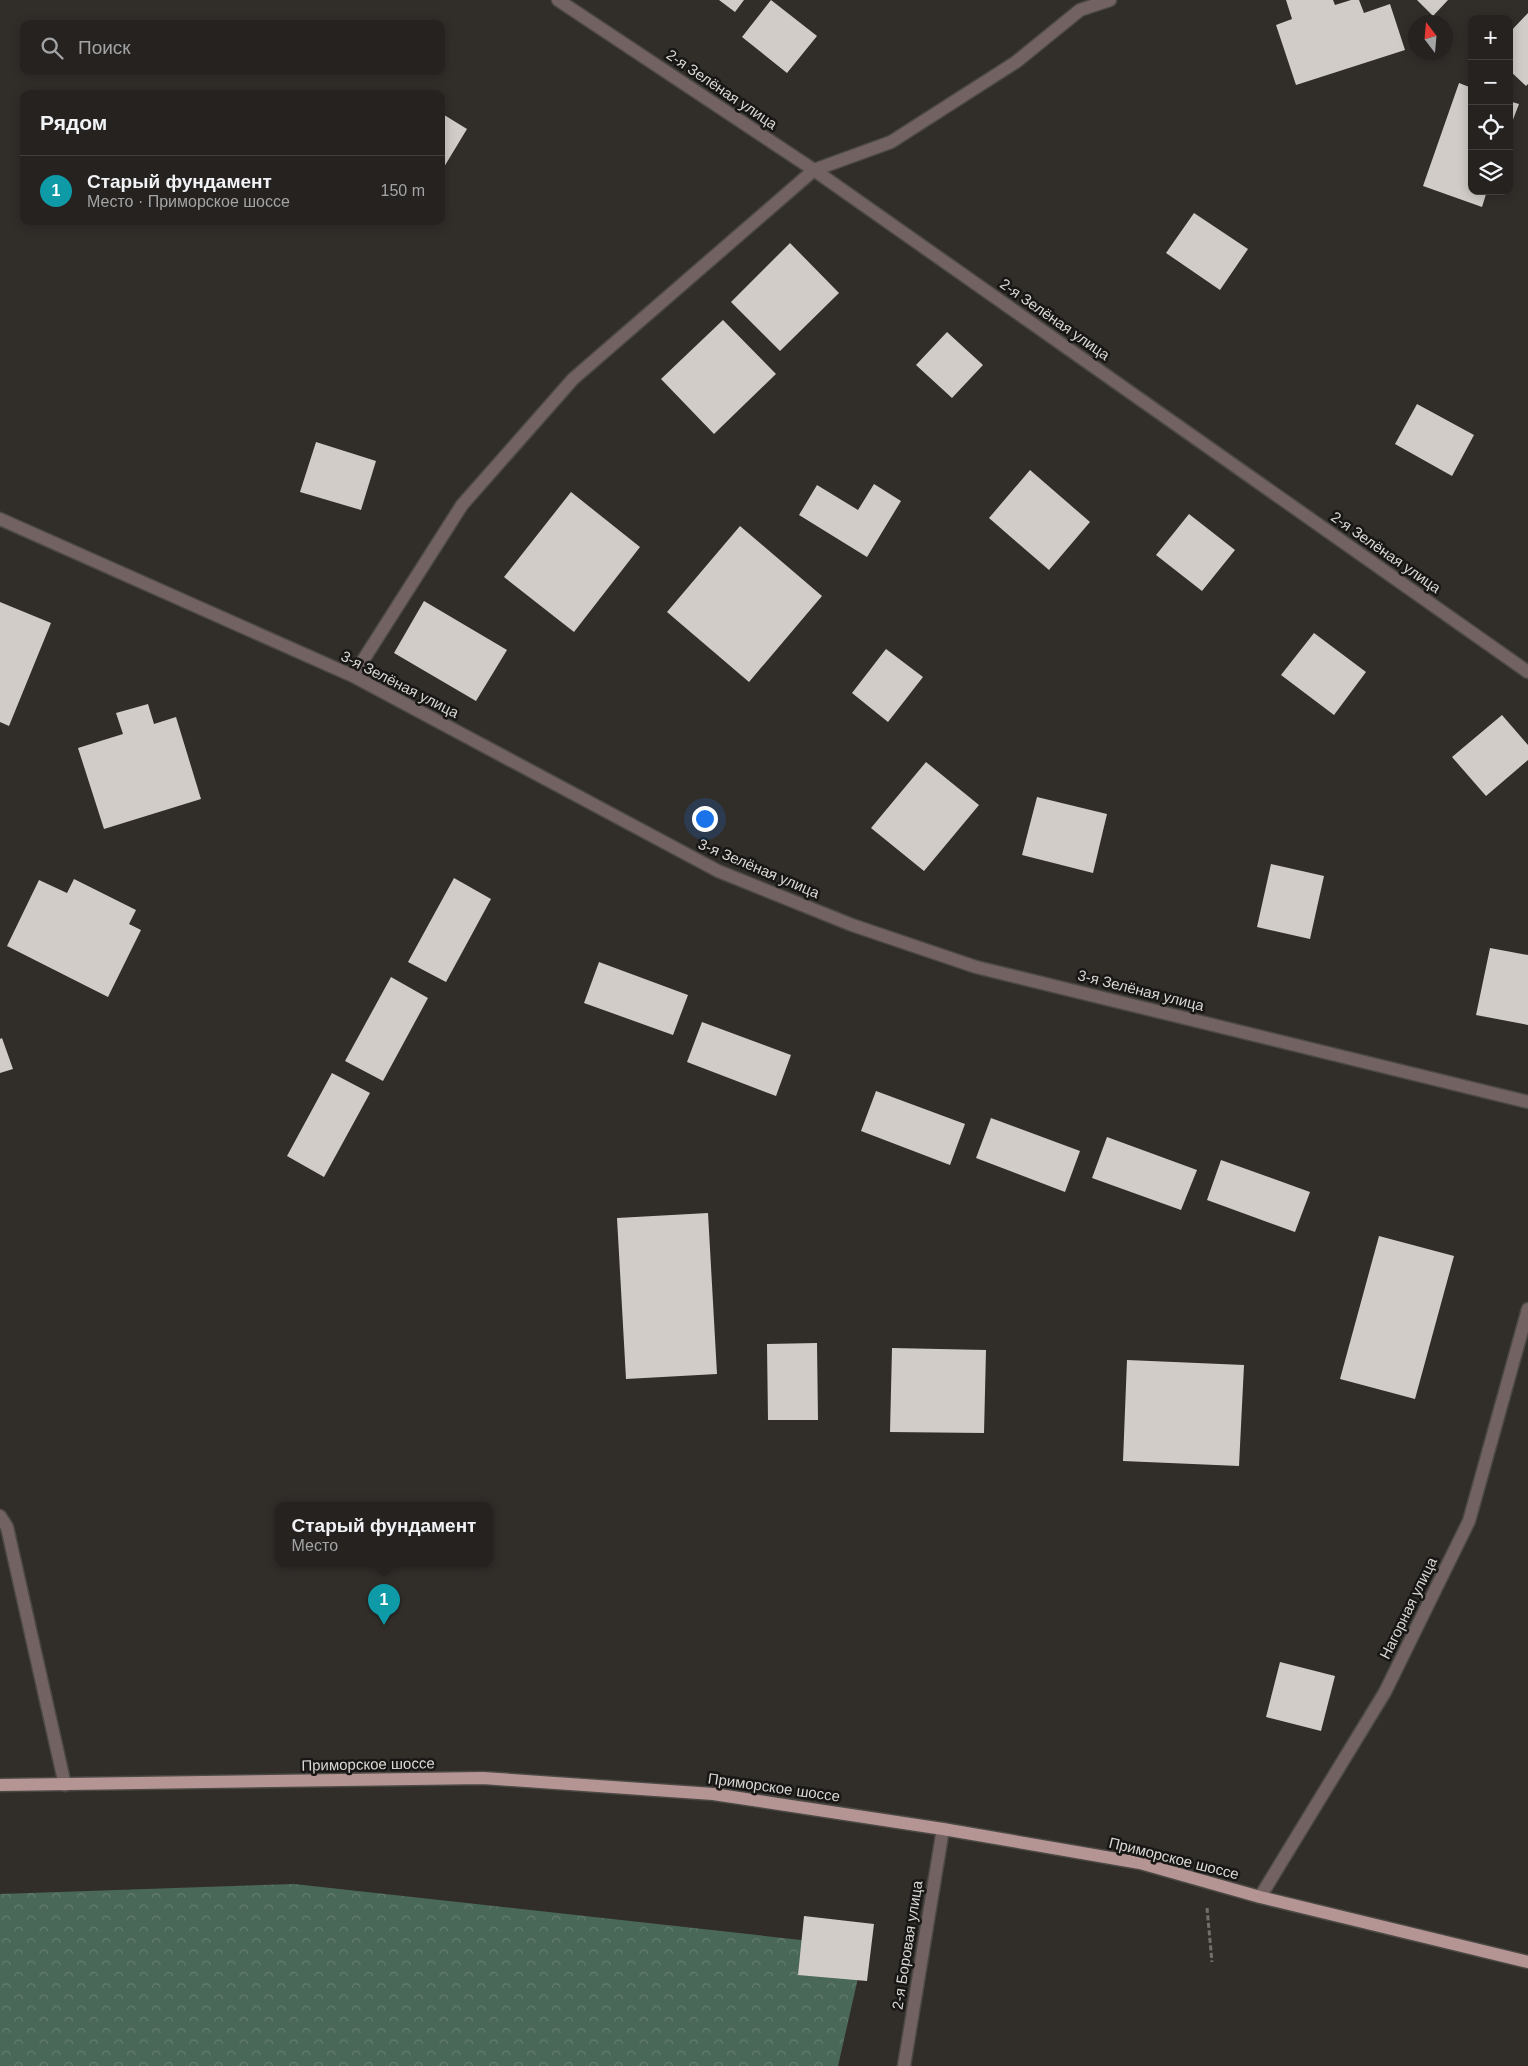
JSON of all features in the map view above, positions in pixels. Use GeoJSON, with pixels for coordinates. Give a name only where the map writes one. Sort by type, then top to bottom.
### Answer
{"type":"FeatureCollection","features":[{"type":"Feature","properties":{"kind":"main road","name":"Приморское шоссе"},"geometry":{"type":"LineString","coordinates":[[0,1785],[483,1778],[713,1794],[943,1829],[1140,1864],[1260,1897],[1528,1962]]}},
{"type":"Feature","properties":{"kind":"street","name":"2-я Зелёная улица"},"geometry":{"type":"LineString","coordinates":[[558,0],[814,170],[1528,672]]}},
{"type":"Feature","properties":{"kind":"street"},"geometry":{"type":"LineString","coordinates":[[353,676],[462,505],[573,379],[814,170],[891,142],[1016,62],[1080,10],[1110,0]]}},
{"type":"Feature","properties":{"kind":"street","name":"3-я Зелёная улица"},"geometry":{"type":"LineString","coordinates":[[0,519],[353,676],[718,871],[852,925],[976,966],[1528,1102]]}},
{"type":"Feature","properties":{"kind":"street","name":"Нагорная улица"},"geometry":{"type":"LineString","coordinates":[[1260,1897],[1385,1692],[1469,1521],[1528,1309]]}},
{"type":"Feature","properties":{"kind":"street"},"geometry":{"type":"LineString","coordinates":[[0,1516],[7,1527],[66,1785]]}},
{"type":"Feature","properties":{"kind":"street","name":"2-я Боровая улица"},"geometry":{"type":"LineString","coordinates":[[904,2066],[943,1829]]}},
{"type":"Feature","properties":{"kind":"path"},"geometry":{"type":"LineString","coordinates":[[1206,1903],[1210,1926],[1212,1962]]}},
{"type":"Feature","properties":{"kind":"green space"},"geometry":{"type":"Polygon","coordinates":[[[294,1884],[865,1947],[838,2066],[0,2066],[0,1894],[294,1884]]]}},
{"type":"Feature","properties":{"kind":"building"},"geometry":{"type":"Polygon","coordinates":[[[719,0],[744,0],[735,12],[719,0]]]}},
{"type":"Feature","properties":{"kind":"building"},"geometry":{"type":"Polygon","coordinates":[[[771,0],[817,36],[787,73],[742,37],[771,0]]]}},
{"type":"Feature","properties":{"kind":"building"},"geometry":{"type":"Polygon","coordinates":[[[1286,0],[1333,0],[1335,5],[1351,0],[1359,0],[1364,13],[1390,4],[1405,50],[1296,85],[1276,25],[1292,19],[1286,0]]]}},
{"type":"Feature","properties":{"kind":"building"},"geometry":{"type":"Polygon","coordinates":[[[1417,0],[1448,0],[1434,15],[1417,0]]]}},
{"type":"Feature","properties":{"kind":"building"},"geometry":{"type":"Polygon","coordinates":[[[1528,13],[1528,84],[1526,86],[1513,74],[1513,29],[1528,13]]]}},
{"type":"Feature","properties":{"kind":"building"},"geometry":{"type":"Polygon","coordinates":[[[1459,83],[1468,86],[1468,195],[1486,195],[1482,207],[1423,186],[1459,83]]]}},
{"type":"Feature","properties":{"kind":"building"},"geometry":{"type":"Polygon","coordinates":[[[1513,102],[1519,104],[1513,120],[1513,102]]]}},
{"type":"Feature","properties":{"kind":"building"},"geometry":{"type":"Polygon","coordinates":[[[445,115],[467,129],[445,165],[445,115]]]}},
{"type":"Feature","properties":{"kind":"building"},"geometry":{"type":"Polygon","coordinates":[[[1194,213],[1248,249],[1220,290],[1166,253],[1194,213]]]}},
{"type":"Feature","properties":{"kind":"building"},"geometry":{"type":"Polygon","coordinates":[[[790,243],[839,293],[780,351],[731,302],[790,243]]]}},
{"type":"Feature","properties":{"kind":"building"},"geometry":{"type":"Polygon","coordinates":[[[723,320],[776,374],[714,434],[661,379],[723,320]]]}},
{"type":"Feature","properties":{"kind":"building"},"geometry":{"type":"Polygon","coordinates":[[[947,332],[983,365],[952,398],[916,365],[947,332]]]}},
{"type":"Feature","properties":{"kind":"building"},"geometry":{"type":"Polygon","coordinates":[[[1417,404],[1474,435],[1452,476],[1395,444],[1417,404]]]}},
{"type":"Feature","properties":{"kind":"building"},"geometry":{"type":"Polygon","coordinates":[[[316,442],[376,461],[361,510],[300,492],[316,442]]]}},
{"type":"Feature","properties":{"kind":"building"},"geometry":{"type":"Polygon","coordinates":[[[1030,470],[1090,522],[1049,570],[989,518],[1030,470]]]}},
{"type":"Feature","properties":{"kind":"building"},"geometry":{"type":"Polygon","coordinates":[[[874,484],[901,501],[867,557],[799,515],[817,485],[858,510],[874,484]]]}},
{"type":"Feature","properties":{"kind":"building"},"geometry":{"type":"Polygon","coordinates":[[[571,492],[640,547],[574,632],[504,577],[571,492]]]}},
{"type":"Feature","properties":{"kind":"building"},"geometry":{"type":"Polygon","coordinates":[[[1189,514],[1235,550],[1202,591],[1156,555],[1189,514]]]}},
{"type":"Feature","properties":{"kind":"building"},"geometry":{"type":"Polygon","coordinates":[[[740,526],[822,596],[749,682],[667,612],[740,526]]]}},
{"type":"Feature","properties":{"kind":"building"},"geometry":{"type":"Polygon","coordinates":[[[424,601],[507,650],[476,701],[394,653],[424,601]]]}},
{"type":"Feature","properties":{"kind":"building"},"geometry":{"type":"Polygon","coordinates":[[[0,602],[51,623],[9,726],[0,722],[0,602]]]}},
{"type":"Feature","properties":{"kind":"building"},"geometry":{"type":"Polygon","coordinates":[[[1314,633],[1366,672],[1334,715],[1281,675],[1314,633]]]}},
{"type":"Feature","properties":{"kind":"building"},"geometry":{"type":"Polygon","coordinates":[[[886,649],[923,677],[888,722],[852,693],[886,649]]]}},
{"type":"Feature","properties":{"kind":"building"},"geometry":{"type":"Polygon","coordinates":[[[148,704],[154,724],[176,717],[201,799],[104,829],[78,748],[123,734],[116,713],[148,704]]]}},
{"type":"Feature","properties":{"kind":"building"},"geometry":{"type":"Polygon","coordinates":[[[1502,715],[1528,745],[1528,760],[1486,796],[1452,757],[1502,715]]]}},
{"type":"Feature","properties":{"kind":"building"},"geometry":{"type":"Polygon","coordinates":[[[926,762],[979,805],[924,871],[871,828],[926,762]]]}},
{"type":"Feature","properties":{"kind":"building"},"geometry":{"type":"Polygon","coordinates":[[[1037,797],[1107,814],[1093,873],[1022,855],[1037,797]]]}},
{"type":"Feature","properties":{"kind":"building"},"geometry":{"type":"Polygon","coordinates":[[[1271,864],[1324,876],[1310,939],[1257,927],[1271,864]]]}},
{"type":"Feature","properties":{"kind":"building"},"geometry":{"type":"Polygon","coordinates":[[[454,878],[491,899],[446,982],[408,962],[454,878]]]}},
{"type":"Feature","properties":{"kind":"building"},"geometry":{"type":"Polygon","coordinates":[[[74,879],[136,910],[129,924],[141,930],[108,997],[7,946],[39,880],[67,893],[74,879]]]}},
{"type":"Feature","properties":{"kind":"building"},"geometry":{"type":"Polygon","coordinates":[[[1490,948],[1528,955],[1528,1025],[1476,1015],[1490,948]]]}},
{"type":"Feature","properties":{"kind":"building"},"geometry":{"type":"Polygon","coordinates":[[[599,962],[688,995],[673,1035],[584,1003],[599,962]]]}},
{"type":"Feature","properties":{"kind":"building"},"geometry":{"type":"Polygon","coordinates":[[[391,977],[428,998],[383,1081],[345,1061],[391,977]]]}},
{"type":"Feature","properties":{"kind":"building"},"geometry":{"type":"Polygon","coordinates":[[[702,1022],[791,1055],[776,1096],[687,1062],[702,1022]]]}},
{"type":"Feature","properties":{"kind":"building"},"geometry":{"type":"Polygon","coordinates":[[[2,1038],[13,1069],[0,1073],[0,1039],[2,1038]]]}},
{"type":"Feature","properties":{"kind":"building"},"geometry":{"type":"Polygon","coordinates":[[[332,1073],[370,1093],[324,1177],[287,1156],[332,1073]]]}},
{"type":"Feature","properties":{"kind":"building"},"geometry":{"type":"Polygon","coordinates":[[[876,1091],[965,1124],[950,1165],[861,1131],[876,1091]]]}},
{"type":"Feature","properties":{"kind":"building"},"geometry":{"type":"Polygon","coordinates":[[[991,1118],[1080,1151],[1065,1192],[976,1158],[991,1118]]]}},
{"type":"Feature","properties":{"kind":"building"},"geometry":{"type":"Polygon","coordinates":[[[1107,1137],[1197,1170],[1181,1210],[1092,1178],[1107,1137]]]}},
{"type":"Feature","properties":{"kind":"building"},"geometry":{"type":"Polygon","coordinates":[[[1221,1160],[1310,1192],[1295,1232],[1207,1200],[1221,1160]]]}},
{"type":"Feature","properties":{"kind":"building"},"geometry":{"type":"Polygon","coordinates":[[[708,1213],[717,1374],[626,1379],[617,1218],[708,1213]]]}},
{"type":"Feature","properties":{"kind":"building"},"geometry":{"type":"Polygon","coordinates":[[[1379,1236],[1454,1256],[1415,1399],[1340,1379],[1379,1236]]]}},
{"type":"Feature","properties":{"kind":"building"},"geometry":{"type":"Polygon","coordinates":[[[817,1343],[818,1420],[768,1420],[767,1344],[817,1343]]]}},
{"type":"Feature","properties":{"kind":"building"},"geometry":{"type":"Polygon","coordinates":[[[892,1348],[986,1350],[984,1433],[890,1432],[892,1348]]]}},
{"type":"Feature","properties":{"kind":"building"},"geometry":{"type":"Polygon","coordinates":[[[1127,1360],[1244,1365],[1239,1466],[1123,1461],[1127,1360]]]}},
{"type":"Feature","properties":{"kind":"building"},"geometry":{"type":"Polygon","coordinates":[[[1280,1662],[1335,1676],[1321,1731],[1266,1717],[1280,1662]]]}},
{"type":"Feature","properties":{"kind":"building"},"geometry":{"type":"Polygon","coordinates":[[[804,1916],[874,1924],[867,1981],[798,1975],[804,1916]]]}},
{"type":"Feature","properties":{"kind":"place","name":"Старый фундамент"},"geometry":{"type":"Point","coordinates":[384,1625]}}]}
